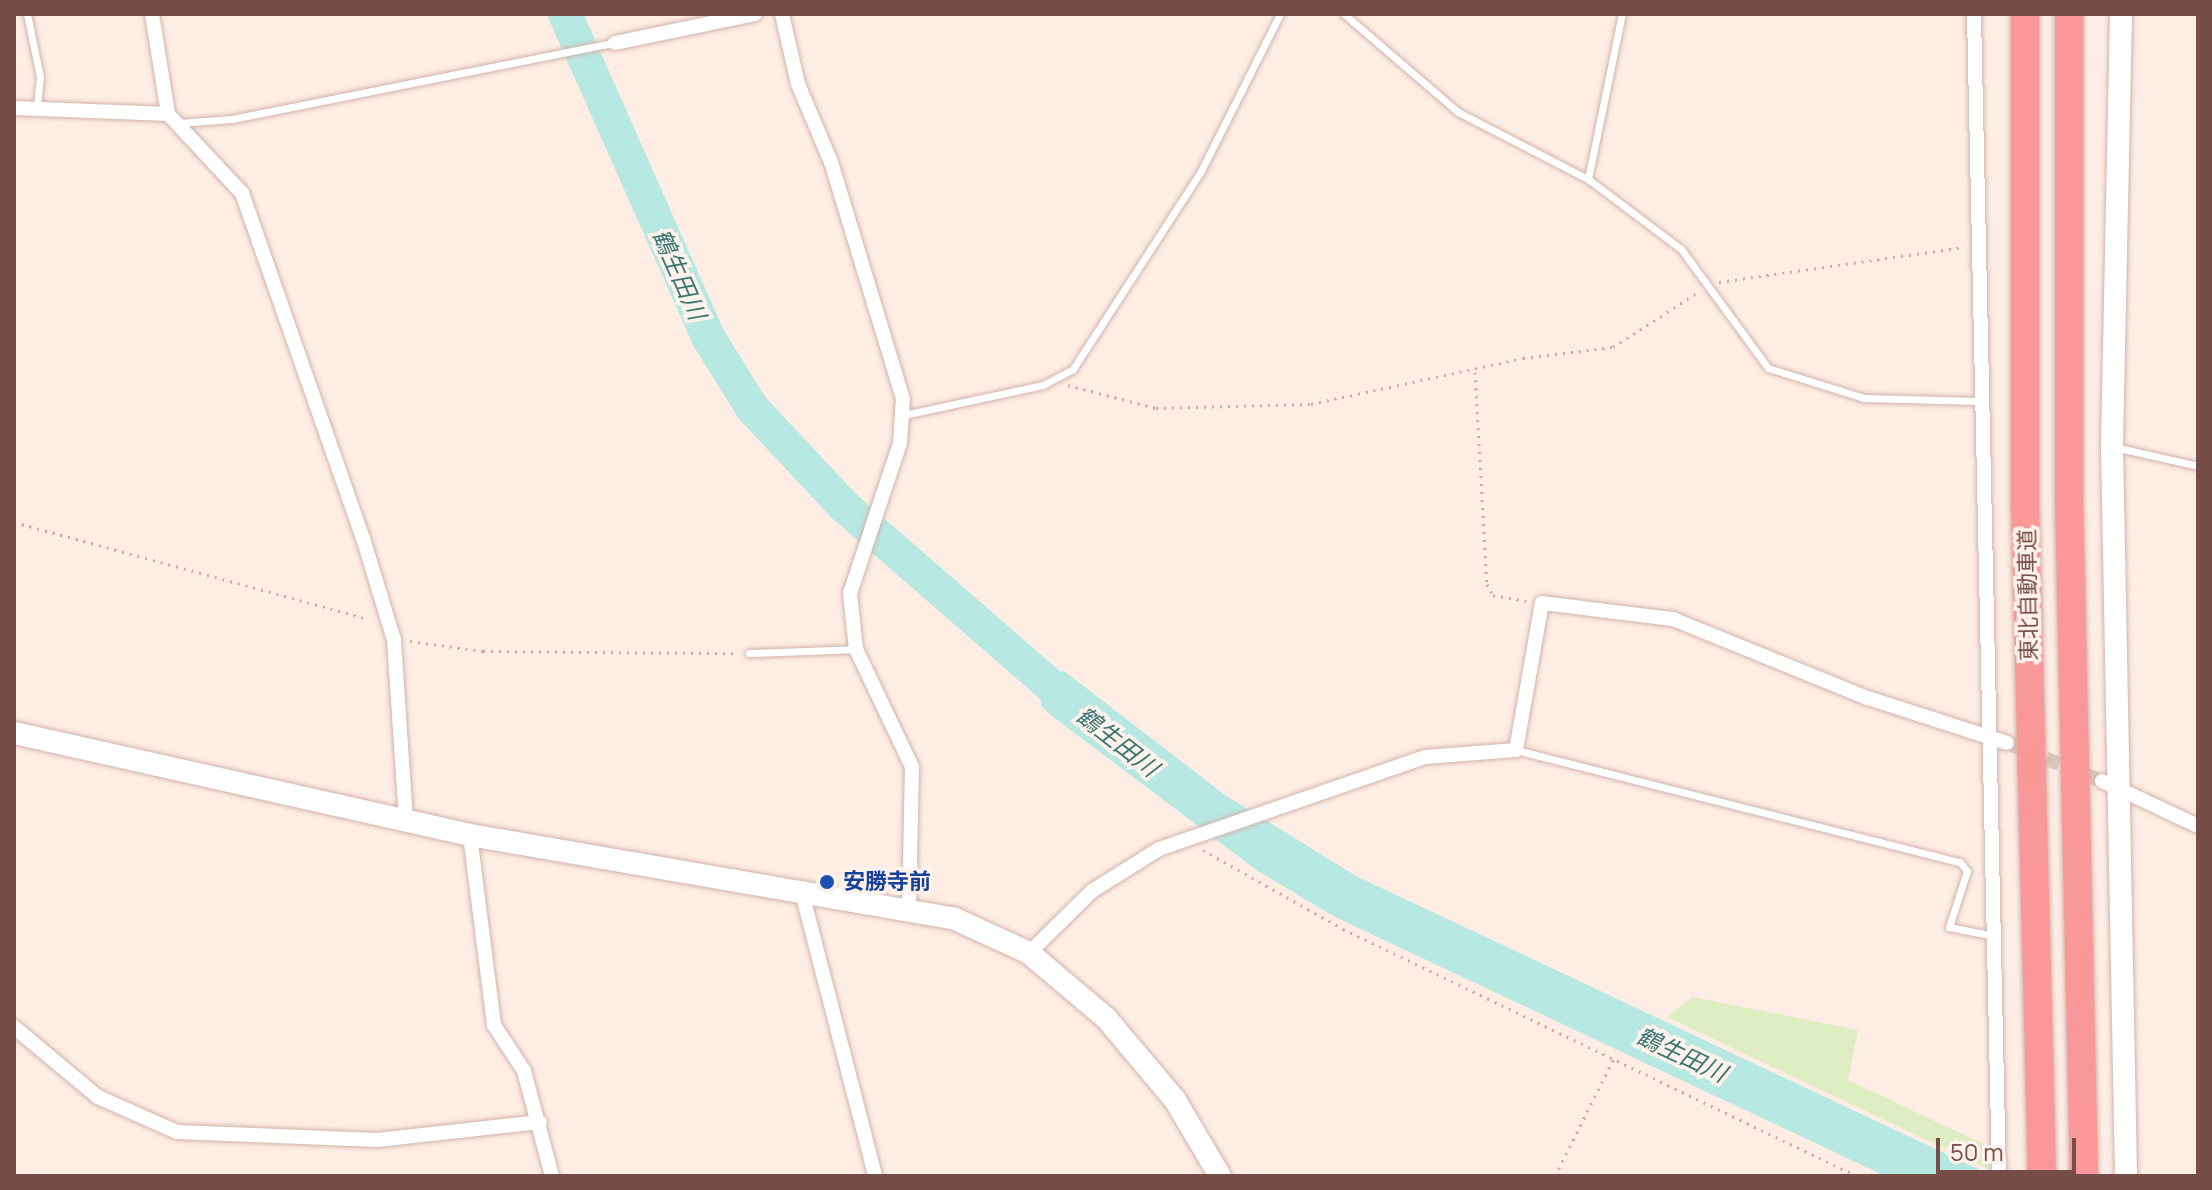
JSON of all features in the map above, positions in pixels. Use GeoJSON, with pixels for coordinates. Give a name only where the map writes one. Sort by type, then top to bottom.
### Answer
{"type":"FeatureCollection","features":[{"type":"Feature","properties":{"kind":"highway","name":"東北自動車道"},"geometry":{"type":"LineString","coordinates":[[2025,14],[2025,502],[2042,1176]]}},
{"type":"Feature","properties":{"kind":"highway","name":"東北自動車道"},"geometry":{"type":"LineString","coordinates":[[2069,14],[2069,515],[2084,1176]]}},
{"type":"Feature","properties":{"kind":"street"},"geometry":{"type":"LineString","coordinates":[[152,14],[170,119],[242,193],[394,640],[406,820]]}},
{"type":"Feature","properties":{"kind":"street"},"geometry":{"type":"LineString","coordinates":[[615,43],[755,14]]}},
{"type":"Feature","properties":{"kind":"street"},"geometry":{"type":"LineString","coordinates":[[782,14],[904,415],[850,593],[856,649],[910,757],[916,789],[909,906]]}},
{"type":"Feature","properties":{"kind":"street"},"geometry":{"type":"LineString","coordinates":[[1974,14],[1984,738],[1994,936],[1999,1171]]}},
{"type":"Feature","properties":{"kind":"street"},"geometry":{"type":"LineString","coordinates":[[2121,14],[2112,446],[2110,785],[2126,1176]]}},
{"type":"Feature","properties":{"kind":"street"},"geometry":{"type":"LineString","coordinates":[[14,108],[170,119]]}},
{"type":"Feature","properties":{"kind":"street"},"geometry":{"type":"LineString","coordinates":[[1029,953],[1120,869],[1186,840],[1425,757],[1516,750],[1542,603],[1673,619],[1984,738],[2007,743]]}},
{"type":"Feature","properties":{"kind":"street"},"geometry":{"type":"LineString","coordinates":[[14,733],[470,835],[909,906],[1029,953],[1145,1059],[1220,1176]]}},
{"type":"Feature","properties":{"kind":"street"},"geometry":{"type":"LineString","coordinates":[[2110,785],[2198,826]]}},
{"type":"Feature","properties":{"kind":"street"},"geometry":{"type":"LineString","coordinates":[[470,835],[494,1025],[524,1071],[552,1176]]}},
{"type":"Feature","properties":{"kind":"street"},"geometry":{"type":"LineString","coordinates":[[801,889],[875,1176]]}},
{"type":"Feature","properties":{"kind":"street"},"geometry":{"type":"LineString","coordinates":[[14,1027],[98,1097],[177,1132],[377,1140],[540,1122]]}},
{"type":"Feature","properties":{"kind":"lane"},"geometry":{"type":"LineString","coordinates":[[27,14],[40,77],[37,110]]}},
{"type":"Feature","properties":{"kind":"lane"},"geometry":{"type":"LineString","coordinates":[[904,415],[932,415],[1057,379],[1079,360],[1200,173],[1280,14]]}},
{"type":"Feature","properties":{"kind":"lane"},"geometry":{"type":"LineString","coordinates":[[1344,14],[1458,112],[1588,179],[1681,249],[1768,368],[1864,398],[1980,401]]}},
{"type":"Feature","properties":{"kind":"lane"},"geometry":{"type":"LineString","coordinates":[[1588,179],[1622,14]]}},
{"type":"Feature","properties":{"kind":"lane"},"geometry":{"type":"LineString","coordinates":[[170,119],[232,119],[560,51],[615,43]]}},
{"type":"Feature","properties":{"kind":"lane"},"geometry":{"type":"LineString","coordinates":[[2112,446],[2198,466]]}},
{"type":"Feature","properties":{"kind":"lane"},"geometry":{"type":"LineString","coordinates":[[749,653],[856,649]]}},
{"type":"Feature","properties":{"kind":"lane"},"geometry":{"type":"LineString","coordinates":[[1516,750],[1960,862],[1967,871],[1949,927],[1994,936]]}},
{"type":"Feature","properties":{"kind":"path"},"geometry":{"type":"LineString","coordinates":[[1057,379],[1156,408],[1212,410],[1342,399],[1625,342],[1710,286],[1745,274],[1976,245]]}},
{"type":"Feature","properties":{"kind":"path"},"geometry":{"type":"LineString","coordinates":[[1475,372],[1489,591],[1542,603]]}},
{"type":"Feature","properties":{"kind":"path"},"geometry":{"type":"LineString","coordinates":[[14,522],[389,625]]}},
{"type":"Feature","properties":{"kind":"path"},"geometry":{"type":"LineString","coordinates":[[394,640],[483,651],[749,653]]}},
{"type":"Feature","properties":{"kind":"path"},"geometry":{"type":"LineString","coordinates":[[1186,840],[1343,929],[1857,1176]]}},
{"type":"Feature","properties":{"kind":"path"},"geometry":{"type":"LineString","coordinates":[[1555,1176],[1614,1058]]}},
{"type":"Feature","properties":{"kind":"green space"},"geometry":{"type":"Polygon","coordinates":[[[1692,997],[1858,1030],[1848,1080],[1988,1146],[1990,1170],[1667,1017],[1692,997]]]}},
{"type":"Feature","properties":{"kind":"water"},"geometry":{"type":"Polygon","coordinates":[[[1064,671],[1225,795],[1356,876],[1993,1176],[1885,1176],[1335,917],[1258,871],[1052,716],[1041,706],[1040,676],[1064,671]]]}},
{"type":"Feature","properties":{"kind":"waterway","name":"鶴生田川"},"geometry":{"type":"LineString","coordinates":[[565,14],[708,337],[752,408],[844,506],[1074,706]]}},
{"type":"Feature","properties":{"kind":"tunnel"},"geometry":{"type":"LineString","coordinates":[[2007,743],[2102,781]]}},
{"type":"Feature","properties":{"kind":"place","name":"安勝寺前"},"geometry":{"type":"Point","coordinates":[827,882]}}]}
